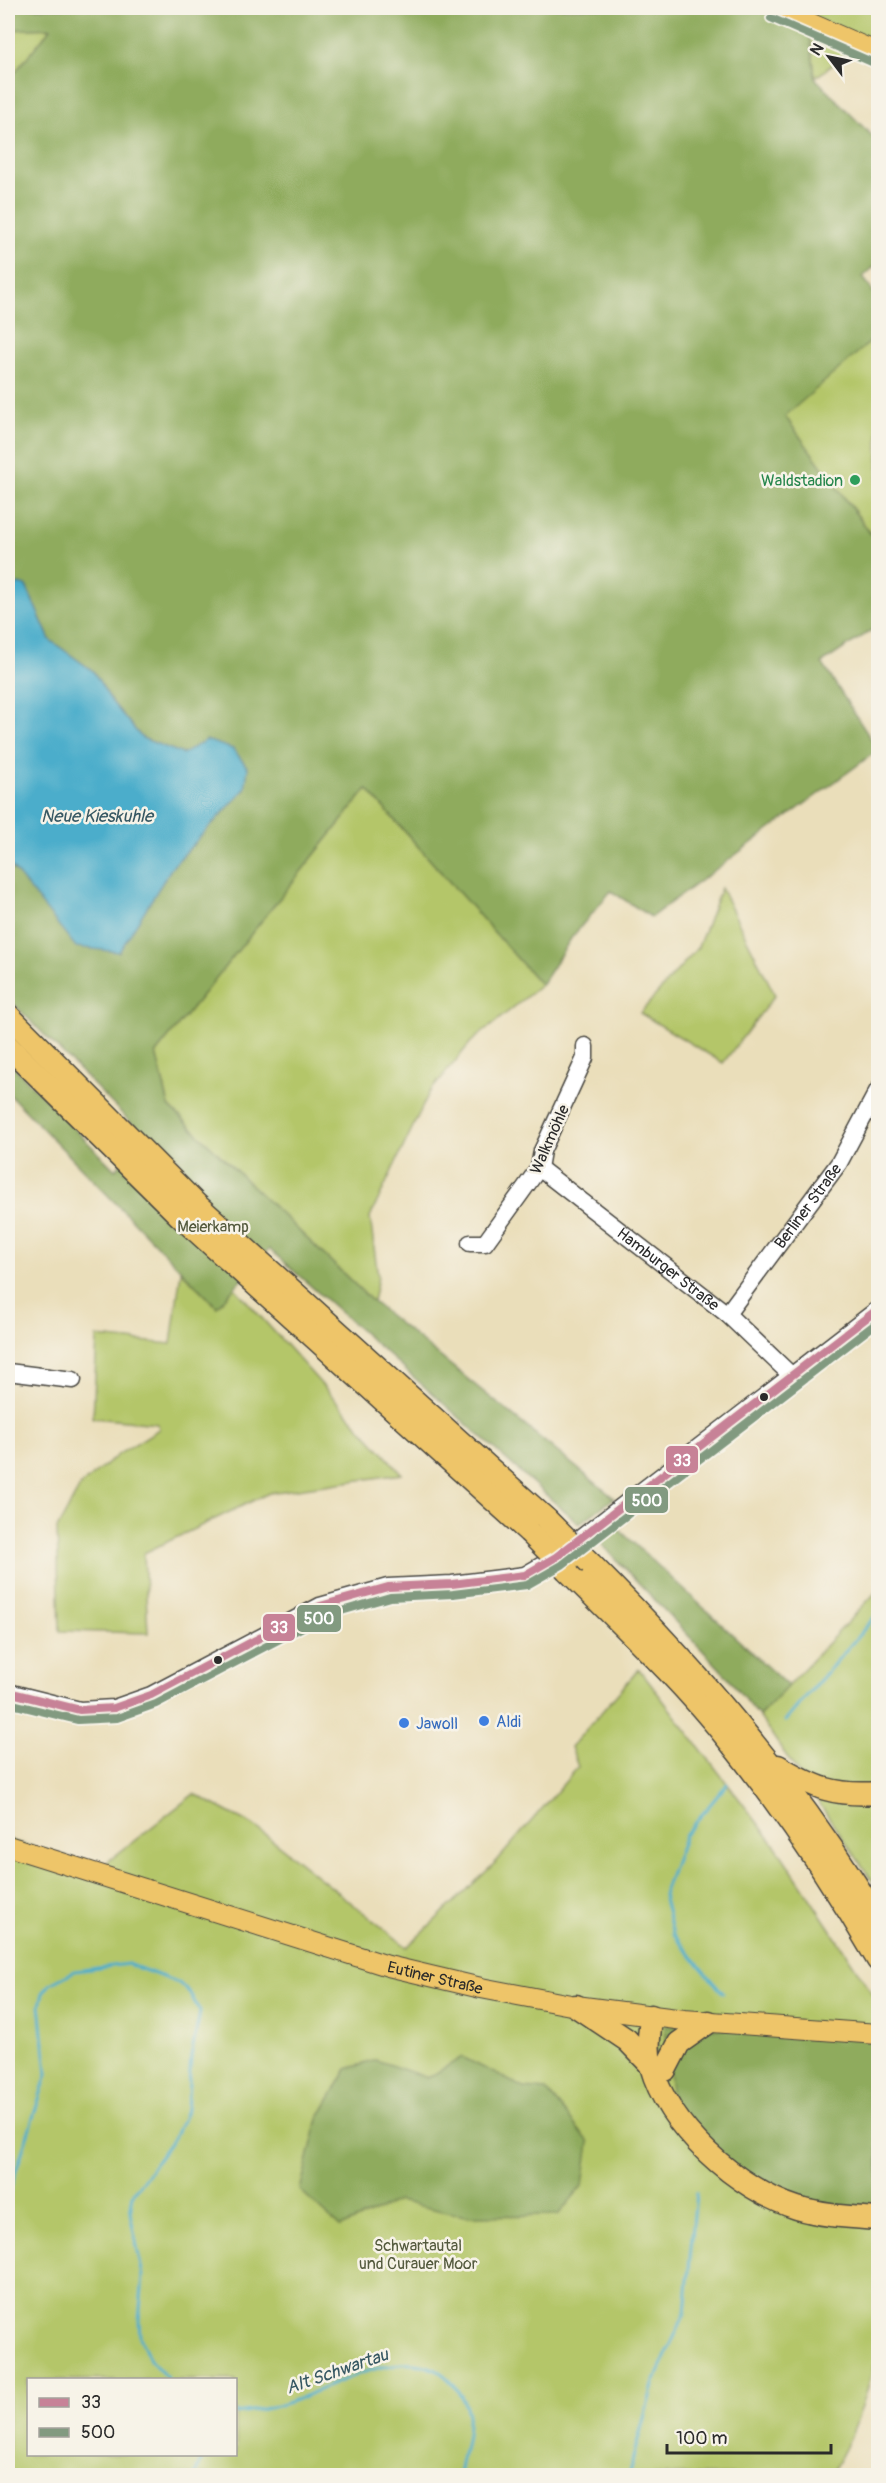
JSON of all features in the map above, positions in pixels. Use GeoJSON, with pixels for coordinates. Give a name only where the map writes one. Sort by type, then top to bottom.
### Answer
{"type":"FeatureCollection","features":[{"type":"Feature","properties":{"kind":"highway"},"geometry":{"type":"LineString","coordinates":[[8,1015],[196,1205],[538,1527],[567,1570],[655,1657],[729,1740],[830,1880],[878,1960]]}},
{"type":"Feature","properties":{"kind":"highway"},"geometry":{"type":"LineString","coordinates":[[8,1046],[180,1217],[538,1527],[591,1564],[670,1644],[768,1761],[848,1869],[879,1920]]}},
{"type":"Feature","properties":{"kind":"highway"},"geometry":{"type":"LineString","coordinates":[[768,1761],[815,1788],[850,1794],[879,1793]]}},
{"type":"Feature","properties":{"kind":"highway"},"geometry":{"type":"LineString","coordinates":[[576,2006],[627,2040],[658,2068],[669,2102],[691,2136],[729,2172],[764,2194],[797,2208],[824,2214],[879,2219]]}},
{"type":"Feature","properties":{"kind":"highway"},"geometry":{"type":"LineString","coordinates":[[658,2016],[649,2048],[658,2068],[674,2099],[695,2129],[737,2170],[771,2190],[809,2205],[832,2209],[879,2208]]}},
{"type":"Feature","properties":{"kind":"highway"},"geometry":{"type":"LineString","coordinates":[[658,2068],[679,2043],[709,2022]]}},
{"type":"Feature","properties":{"kind":"main road"},"geometry":{"type":"LineString","coordinates":[[775,8],[879,53]]}},
{"type":"Feature","properties":{"kind":"main road","name":"Eutiner Straße"},"geometry":{"type":"LineString","coordinates":[[8,1846],[388,1966],[481,1988],[576,2006],[709,2022],[879,2034]]}},
{"type":"Feature","properties":{"kind":"street","name":"Walkmöhle"},"geometry":{"type":"LineString","coordinates":[[470,1243],[485,1243],[539,1168],[542,1151],[585,1058],[585,1046]]}},
{"type":"Feature","properties":{"kind":"street","name":"Berliner Straße"},"geometry":{"type":"LineString","coordinates":[[728,1314],[839,1163],[879,1090]]}},
{"type":"Feature","properties":{"kind":"street","name":"Hamburger Straße"},"geometry":{"type":"LineString","coordinates":[[539,1168],[728,1314],[792,1376]]}},
{"type":"Feature","properties":{"kind":"street"},"geometry":{"type":"LineString","coordinates":[[8,1692],[80,1710],[114,1708],[151,1695],[310,1611],[349,1596],[388,1587],[452,1584],[525,1575],[556,1557],[879,1308]]}},
{"type":"Feature","properties":{"kind":"street"},"geometry":{"type":"LineString","coordinates":[[8,1372],[73,1380]]}},
{"type":"Feature","properties":{"kind":"green space","name":"Meierkamp"},"geometry":{"type":"Polygon","coordinates":[[[8,8],[804,8],[807,9],[815,78],[878,142],[878,263],[863,277],[878,299],[878,335],[785,416],[878,544],[878,626],[822,663],[878,750],[651,917],[611,891],[572,937],[541,985],[367,789],[156,1053],[169,1106],[373,1302],[614,1498],[579,1524],[269,1249],[217,1307],[8,1093],[8,1061],[115,1170],[143,1135],[8,998],[8,862],[12,869],[118,952],[172,867],[245,789],[183,754],[142,738],[112,702],[93,671],[50,640],[26,586],[9,588],[8,592],[8,81],[51,28],[8,30],[8,8]]]}},
{"type":"Feature","properties":{"kind":"green space"},"geometry":{"type":"Polygon","coordinates":[[[808,8],[878,8],[871,35],[815,78],[808,8]]]}},
{"type":"Feature","properties":{"kind":"green space"},"geometry":{"type":"Polygon","coordinates":[[[51,28],[8,81],[8,30],[51,28]]]}},
{"type":"Feature","properties":{"kind":"green space","name":"Waldstadion"},"geometry":{"type":"Polygon","coordinates":[[[878,335],[878,543],[784,416],[878,335]]]}},
{"type":"Feature","properties":{"kind":"green space"},"geometry":{"type":"Polygon","coordinates":[[[367,789],[541,985],[471,1042],[429,1093],[370,1217],[378,1277],[373,1302],[169,1106],[156,1053],[367,789]]]}},
{"type":"Feature","properties":{"kind":"green space"},"geometry":{"type":"Polygon","coordinates":[[[721,888],[775,995],[723,1063],[640,1013],[698,947],[721,888]]]}},
{"type":"Feature","properties":{"kind":"green space"},"geometry":{"type":"Polygon","coordinates":[[[181,1271],[217,1307],[234,1287],[402,1474],[269,1493],[144,1553],[148,1633],[60,1631],[57,1529],[81,1485],[119,1454],[159,1429],[158,1424],[93,1418],[97,1337],[171,1344],[181,1271]]]}},
{"type":"Feature","properties":{"kind":"green space"},"geometry":{"type":"Polygon","coordinates":[[[612,1523],[788,1686],[759,1716],[723,1672],[594,1536],[612,1523]]]}},
{"type":"Feature","properties":{"kind":"green space"},"geometry":{"type":"Polygon","coordinates":[[[878,1590],[878,1889],[759,1716],[878,1590]]]}},
{"type":"Feature","properties":{"kind":"green space","name":"Schwartautal und Curauer Moor"},"geometry":{"type":"Polygon","coordinates":[[[639,1669],[777,1848],[878,2002],[878,2349],[865,2398],[853,2430],[830,2475],[8,2475],[8,1840],[102,1866],[194,1794],[253,1825],[407,1947],[497,1861],[578,1767],[571,1747],[639,1669]]]}},
{"type":"Feature","properties":{"kind":"green space"},"geometry":{"type":"Polygon","coordinates":[[[665,2026],[878,2037],[878,2211],[814,2211],[734,2177],[673,2115],[665,2026]]]}},
{"type":"Feature","properties":{"kind":"green space"},"geometry":{"type":"Polygon","coordinates":[[[462,2057],[524,2088],[546,2090],[589,2142],[583,2185],[558,2215],[465,2216],[398,2201],[340,2227],[300,2190],[318,2119],[347,2069],[376,2060],[428,2078],[462,2057]]]}},
{"type":"Feature","properties":{"kind":"water","name":"Neue Kieskuhle"},"geometry":{"type":"Polygon","coordinates":[[[18,584],[26,586],[50,640],[93,671],[112,702],[142,738],[183,754],[206,740],[233,749],[248,768],[245,789],[172,867],[119,952],[76,947],[8,862],[8,592],[18,584]]]}},
{"type":"Feature","properties":{"kind":"waterway","name":"Alt Schwartau"},"geometry":{"type":"LineString","coordinates":[[785,1721],[878,1613]]}},
{"type":"Feature","properties":{"kind":"waterway","name":"Alt Schwartau"},"geometry":{"type":"LineString","coordinates":[[723,1993],[673,1934],[663,1895],[685,1835],[727,1784]]}},
{"type":"Feature","properties":{"kind":"waterway","name":"Alt Schwartau"},"geometry":{"type":"LineString","coordinates":[[8,2196],[47,2074],[40,2005],[43,1993],[50,1984],[75,1971],[128,1964],[179,1983],[191,1995],[200,2012],[191,2057],[187,2109],[175,2136],[133,2194],[130,2213],[143,2276],[139,2320],[140,2337],[150,2360],[167,2378]]}},
{"type":"Feature","properties":{"kind":"waterway","name":"Alt Schwartau"},"geometry":{"type":"LineString","coordinates":[[628,2476],[654,2382],[685,2313],[696,2193]]}},
{"type":"Feature","properties":{"kind":"waterway","name":"Alt Schwartau"},"geometry":{"type":"LineString","coordinates":[[237,2413],[277,2406],[367,2371],[391,2365],[414,2364],[435,2369],[452,2383],[462,2398],[467,2412],[468,2430],[459,2476]]}},
{"type":"Feature","properties":{"kind":"waterway"},"geometry":{"type":"LineString","coordinates":[[194,2476],[203,2456]]}},
{"type":"Feature","properties":{"kind":"transit line","name":"500"},"geometry":{"type":"LineString","coordinates":[[771,18],[874,63]]}},
{"type":"Feature","properties":{"kind":"transit line","name":"33"},"geometry":{"type":"LineString","coordinates":[[8,1692],[80,1710],[114,1708],[151,1695],[320,1606],[388,1587],[452,1584],[525,1575],[556,1557],[878,1309]]}},
{"type":"Feature","properties":{"kind":"transit line","name":"500"},"geometry":{"type":"LineString","coordinates":[[8,1703],[78,1720],[117,1718],[156,1704],[324,1616],[390,1597],[453,1594],[527,1585],[562,1565],[878,1322]]}},
{"type":"Feature","properties":{"kind":"place","name":"Waldstadion"},"geometry":{"type":"Point","coordinates":[855,480]}},
{"type":"Feature","properties":{"kind":"place","name":"Aldi"},"geometry":{"type":"Point","coordinates":[484,1721]}},
{"type":"Feature","properties":{"kind":"place","name":"Jawoll"},"geometry":{"type":"Point","coordinates":[404,1723]}}]}
